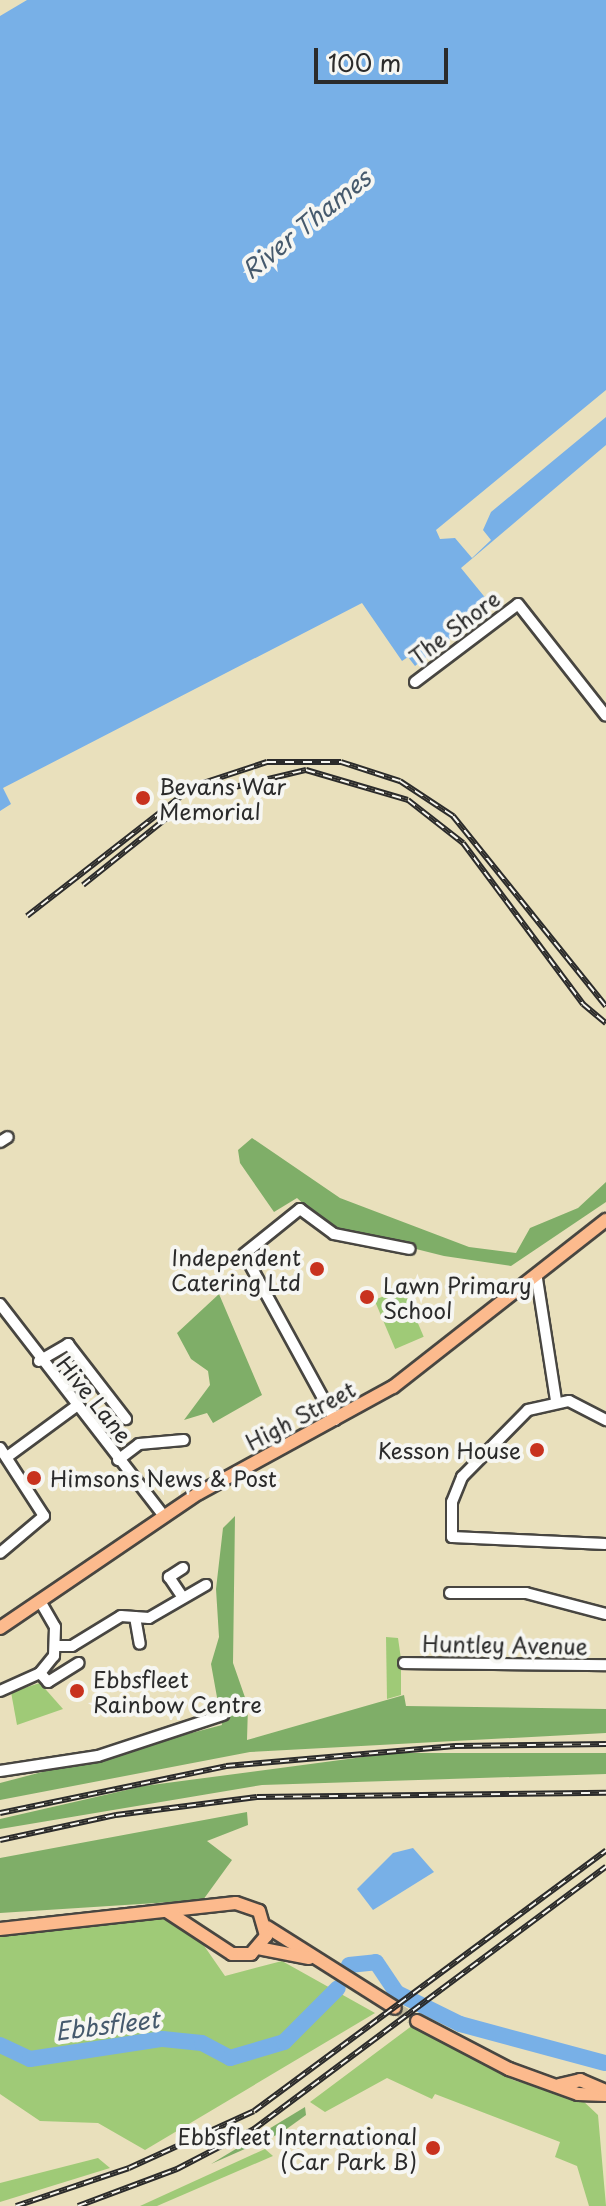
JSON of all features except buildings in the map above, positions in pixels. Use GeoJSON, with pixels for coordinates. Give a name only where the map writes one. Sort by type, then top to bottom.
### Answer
{"type":"FeatureCollection","features":[{"type":"Feature","properties":{"kind":"main road","name":"High Street"},"geometry":{"type":"LineString","coordinates":[[0,1628],[164,1516],[393,1387],[537,1279],[602,1223]]}},
{"type":"Feature","properties":{"kind":"main road"},"geometry":{"type":"LineString","coordinates":[[0,1929],[250,1905],[267,1927],[395,2008]]}},
{"type":"Feature","properties":{"kind":"main road"},"geometry":{"type":"LineString","coordinates":[[215,1941],[224,1907]]}},
{"type":"Feature","properties":{"kind":"main road"},"geometry":{"type":"LineString","coordinates":[[168,1912],[232,1954],[258,1948],[316,1960]]}},
{"type":"Feature","properties":{"kind":"main road"},"geometry":{"type":"LineString","coordinates":[[258,1948],[267,1927]]}},
{"type":"Feature","properties":{"kind":"main road"},"geometry":{"type":"LineString","coordinates":[[417,2021],[481,2057],[559,2085],[580,2080],[606,2093]]}},
{"type":"Feature","properties":{"kind":"street","name":"The Shore"},"geometry":{"type":"LineString","coordinates":[[415,682],[518,604],[606,716]]}},
{"type":"Feature","properties":{"kind":"street"},"geometry":{"type":"LineString","coordinates":[[335,1420],[244,1259],[300,1209],[334,1234],[410,1249]]}},
{"type":"Feature","properties":{"kind":"street"},"geometry":{"type":"LineString","coordinates":[[537,1279],[556,1401]]}},
{"type":"Feature","properties":{"kind":"street","name":"Hive Lane"},"geometry":{"type":"LineString","coordinates":[[0,1304],[39,1361],[164,1516]]}},
{"type":"Feature","properties":{"kind":"street"},"geometry":{"type":"LineString","coordinates":[[39,1361],[68,1344],[126,1419]]}},
{"type":"Feature","properties":{"kind":"street"},"geometry":{"type":"LineString","coordinates":[[606,1420],[588,1406],[556,1401],[520,1416],[462,1477],[452,1499],[452,1537],[606,1544]]}},
{"type":"Feature","properties":{"kind":"street"},"geometry":{"type":"LineString","coordinates":[[0,1553],[43,1521],[3,1452],[75,1407]]}},
{"type":"Feature","properties":{"kind":"street"},"geometry":{"type":"LineString","coordinates":[[118,1460],[139,1444],[184,1440]]}},
{"type":"Feature","properties":{"kind":"street"},"geometry":{"type":"LineString","coordinates":[[183,1568],[169,1577],[183,1598]]}},
{"type":"Feature","properties":{"kind":"street"},"geometry":{"type":"LineString","coordinates":[[57,1646],[72,1646],[119,1616],[149,1618],[206,1585]]}},
{"type":"Feature","properties":{"kind":"street"},"geometry":{"type":"LineString","coordinates":[[450,1593],[526,1593],[606,1614]]}},
{"type":"Feature","properties":{"kind":"street"},"geometry":{"type":"LineString","coordinates":[[40,1601],[57,1646]]}},
{"type":"Feature","properties":{"kind":"street"},"geometry":{"type":"LineString","coordinates":[[135,1617],[140,1644]]}},
{"type":"Feature","properties":{"kind":"street"},"geometry":{"type":"LineString","coordinates":[[0,1691],[40,1673],[57,1646]]}},
{"type":"Feature","properties":{"kind":"street"},"geometry":{"type":"LineString","coordinates":[[40,1673],[48,1682],[78,1663]]}},
{"type":"Feature","properties":{"kind":"street","name":"Huntley Avenue"},"geometry":{"type":"LineString","coordinates":[[404,1663],[606,1665]]}},
{"type":"Feature","properties":{"kind":"street"},"geometry":{"type":"LineString","coordinates":[[0,1771],[98,1756],[223,1715]]}},
{"type":"Feature","properties":{"kind":"green space"},"geometry":{"type":"Polygon","coordinates":[[[252,1138],[340,1198],[469,1247],[516,1253],[530,1228],[578,1208],[606,1182],[606,1202],[511,1266],[444,1256],[328,1227],[297,1198],[274,1212],[240,1163],[238,1150],[252,1138]]]}},
{"type":"Feature","properties":{"kind":"green space"},"geometry":{"type":"Polygon","coordinates":[[[403,1288],[424,1337],[395,1349],[374,1300],[403,1288]]]}},
{"type":"Feature","properties":{"kind":"green space"},"geometry":{"type":"Polygon","coordinates":[[[219,1294],[262,1395],[213,1423],[207,1413],[184,1420],[210,1385],[208,1371],[191,1359],[177,1333],[219,1294]]]}},
{"type":"Feature","properties":{"kind":"green space"},"geometry":{"type":"Polygon","coordinates":[[[235,1516],[233,1663],[248,1706],[247,1740],[404,1695],[406,1706],[606,1709],[606,1733],[250,1752],[0,1800],[0,1783],[222,1725],[211,1664],[219,1637],[216,1589],[223,1528],[235,1516]]]}},
{"type":"Feature","properties":{"kind":"green space"},"geometry":{"type":"Polygon","coordinates":[[[386,1637],[398,1638],[401,1659],[401,1695],[387,1699],[386,1637]]]}},
{"type":"Feature","properties":{"kind":"green space"},"geometry":{"type":"Polygon","coordinates":[[[40,1683],[63,1709],[17,1725],[11,1692],[40,1683]]]}},
{"type":"Feature","properties":{"kind":"green space"},"geometry":{"type":"Polygon","coordinates":[[[393,1753],[606,1753],[606,1774],[262,1785],[0,1829],[0,1819],[144,1786],[393,1753]]]}},
{"type":"Feature","properties":{"kind":"green space"},"geometry":{"type":"Polygon","coordinates":[[[247,1812],[248,1825],[207,1841],[232,1860],[203,1900],[0,1913],[0,1858],[247,1812]]]}},
{"type":"Feature","properties":{"kind":"green space"},"geometry":{"type":"Polygon","coordinates":[[[135,1916],[165,1917],[198,1937],[225,1976],[282,1961],[375,2013],[145,2150],[98,2123],[40,2121],[0,2094],[0,1934],[135,1916]]]}},
{"type":"Feature","properties":{"kind":"green space"},"geometry":{"type":"Polygon","coordinates":[[[413,2025],[513,2080],[582,2100],[598,2115],[606,2206],[589,2206],[577,2166],[555,2157],[560,2142],[435,2094],[432,2099],[387,2078],[325,2112],[310,2102],[413,2025]]]}},
{"type":"Feature","properties":{"kind":"green space"},"geometry":{"type":"Polygon","coordinates":[[[305,2107],[306,2115],[281,2133],[211,2164],[305,2107]]]}},
{"type":"Feature","properties":{"kind":"green space"},"geometry":{"type":"Polygon","coordinates":[[[265,2149],[273,2156],[157,2206],[140,2206],[265,2149]]]}},
{"type":"Feature","properties":{"kind":"green space"},"geometry":{"type":"Polygon","coordinates":[[[98,2158],[110,2168],[0,2202],[0,2183],[98,2158]]]}},
{"type":"Feature","properties":{"kind":"water","name":"River Thames"},"geometry":{"type":"Polygon","coordinates":[[[27,0],[606,0],[606,445],[461,568],[492,606],[415,666],[408,657],[402,661],[362,603],[3,788],[11,804],[0,811],[0,16],[27,0]]]}},
{"type":"Feature","properties":{"kind":"water"},"geometry":{"type":"Polygon","coordinates":[[[413,1848],[434,1872],[373,1910],[357,1889],[393,1853],[413,1848]]]}},
{"type":"Feature","properties":{"kind":"pier"},"geometry":{"type":"Polygon","coordinates":[[[606,390],[606,417],[491,512],[483,530],[491,540],[472,558],[455,538],[440,539],[436,530],[606,390]]]}},
{"type":"Feature","properties":{"kind":"waterway","name":"Ebbsfleet"},"geometry":{"type":"LineString","coordinates":[[349,1965],[376,1962],[397,1993],[460,2024],[605,2063]]}},
{"type":"Feature","properties":{"kind":"waterway","name":"Ebbsfleet"},"geometry":{"type":"LineString","coordinates":[[0,2045],[30,2059],[163,2039],[202,2043],[230,2058],[284,2042],[338,1988]]}},
{"type":"Feature","properties":{"kind":"tunnel"},"geometry":{"type":"LineString","coordinates":[[395,2008],[417,2021]]}},
{"type":"Feature","properties":{"kind":"railway"},"geometry":{"type":"LineString","coordinates":[[27,916],[194,786],[267,762],[341,762],[400,781],[453,816],[606,1006]]}},
{"type":"Feature","properties":{"kind":"railway"},"geometry":{"type":"LineString","coordinates":[[205,794],[306,770],[408,800],[463,843],[583,1004],[606,1023]]}},
{"type":"Feature","properties":{"kind":"railway"},"geometry":{"type":"LineString","coordinates":[[83,885],[168,817]]}},
{"type":"Feature","properties":{"kind":"railway"},"geometry":{"type":"LineString","coordinates":[[0,1813],[226,1766],[455,1746],[606,1744]]}},
{"type":"Feature","properties":{"kind":"railway"},"geometry":{"type":"LineString","coordinates":[[0,1840],[116,1815],[257,1797],[606,1793]]}},
{"type":"Feature","properties":{"kind":"railway"},"geometry":{"type":"LineString","coordinates":[[16,2206],[129,2168],[254,2111],[606,1851]]}},
{"type":"Feature","properties":{"kind":"railway"},"geometry":{"type":"LineString","coordinates":[[78,2206],[177,2169],[254,2129],[606,1867]]}},
{"type":"Feature","properties":{"kind":"place","name":"Bevans War Memorial"},"geometry":{"type":"Point","coordinates":[143,798]}},
{"type":"Feature","properties":{"kind":"place","name":"Independent Catering Ltd"},"geometry":{"type":"Point","coordinates":[317,1269]}},
{"type":"Feature","properties":{"kind":"place","name":"Lawn Primary School"},"geometry":{"type":"Point","coordinates":[367,1297]}},
{"type":"Feature","properties":{"kind":"place","name":"Kesson House"},"geometry":{"type":"Point","coordinates":[537,1450]}},
{"type":"Feature","properties":{"kind":"place","name":"Himsons News & Post"},"geometry":{"type":"Point","coordinates":[34,1478]}},
{"type":"Feature","properties":{"kind":"place","name":"Ebbsfleet Rainbow Centre"},"geometry":{"type":"Point","coordinates":[77,1691]}},
{"type":"Feature","properties":{"kind":"place","name":"Ebbsfleet International (Car Park B)"},"geometry":{"type":"Point","coordinates":[433,2148]}}]}
